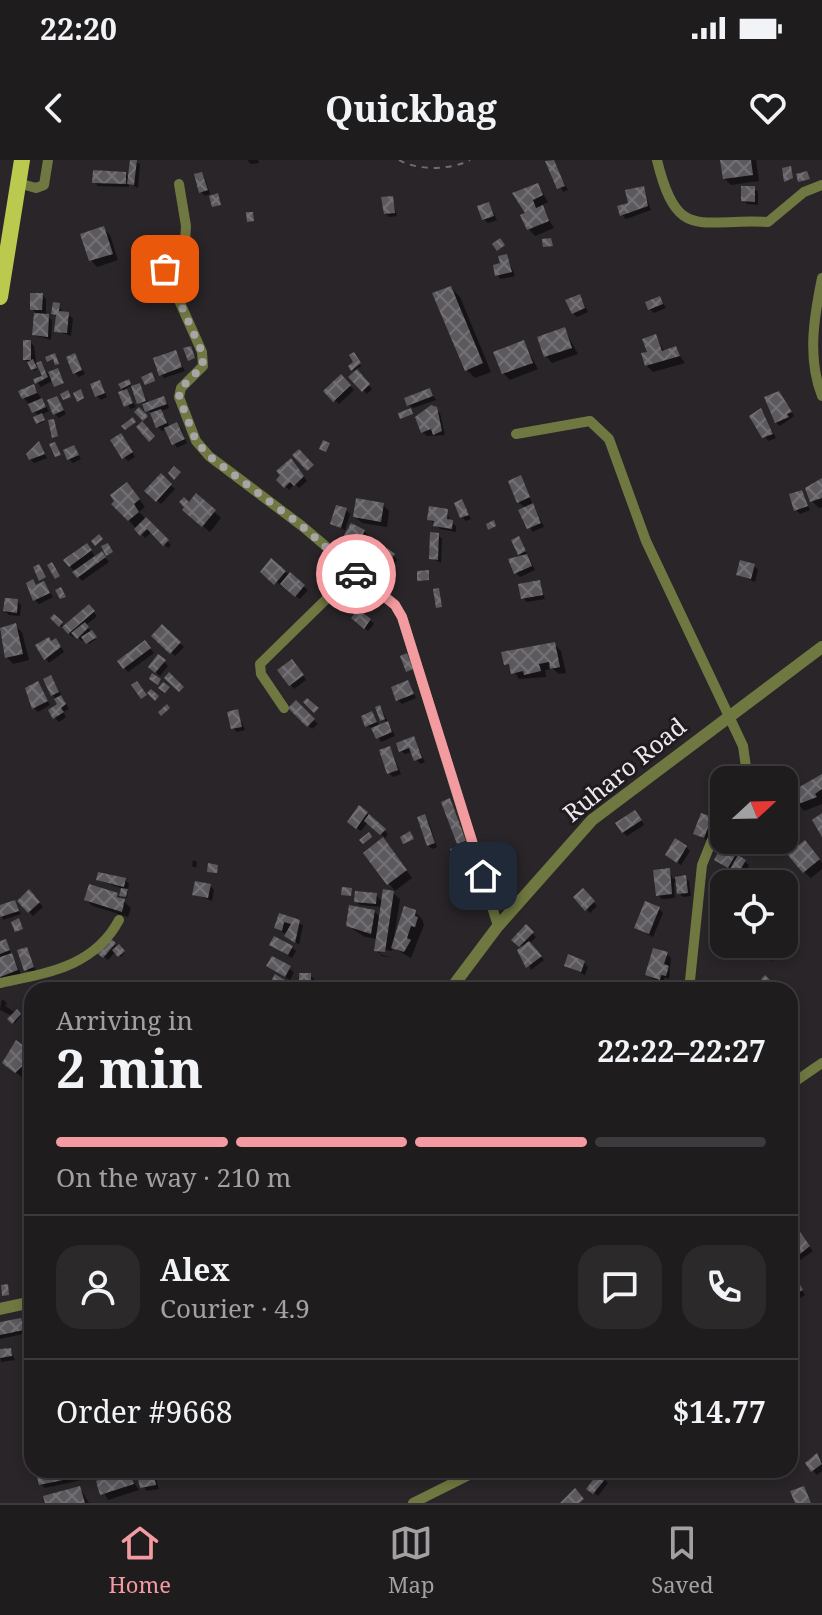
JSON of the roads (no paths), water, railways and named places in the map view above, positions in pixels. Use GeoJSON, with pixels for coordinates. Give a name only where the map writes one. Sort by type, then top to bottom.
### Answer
{"type":"FeatureCollection","features":[{"type":"Feature","properties":{"kind":"main road"},"geometry":{"type":"LineString","coordinates":[[0,297],[22,160]]}},
{"type":"Feature","properties":{"kind":"street"},"geometry":{"type":"LineString","coordinates":[[18,183],[36,188],[44,185],[48,160]]}},
{"type":"Feature","properties":{"kind":"street"},"geometry":{"type":"LineString","coordinates":[[657,160],[675,212],[689,220],[768,222],[804,192],[822,185]]}},
{"type":"Feature","properties":{"kind":"street"},"geometry":{"type":"LineString","coordinates":[[179,184],[186,226],[185,242],[167,258],[165,269],[202,352],[203,366],[181,388],[179,397],[196,441],[209,456],[302,526],[395,605],[402,617],[498,926]]}},
{"type":"Feature","properties":{"kind":"street"},"geometry":{"type":"LineString","coordinates":[[822,278],[813,338],[814,366],[822,396]]}},
{"type":"Feature","properties":{"kind":"street"},"geometry":{"type":"LineString","coordinates":[[516,434],[590,421],[601,428],[616,455],[646,541],[730,713],[747,758],[745,766]]}},
{"type":"Feature","properties":{"kind":"street"},"geometry":{"type":"LineString","coordinates":[[284,708],[261,674],[260,664],[354,572]]}},
{"type":"Feature","properties":{"kind":"street","name":"Ruharo Road"},"geometry":{"type":"LineString","coordinates":[[456,982],[498,926],[592,820],[730,713],[822,647]]}},
{"type":"Feature","properties":{"kind":"street"},"geometry":{"type":"LineString","coordinates":[[690,982],[702,865],[710,845]]}},
{"type":"Feature","properties":{"kind":"street"},"geometry":{"type":"LineString","coordinates":[[0,983],[75,965],[99,946],[119,920]]}},
{"type":"Feature","properties":{"kind":"street"},"geometry":{"type":"LineString","coordinates":[[798,1080],[822,1063]]}},
{"type":"Feature","properties":{"kind":"street"},"geometry":{"type":"LineString","coordinates":[[0,1309],[24,1304]]}},
{"type":"Feature","properties":{"kind":"street"},"geometry":{"type":"LineString","coordinates":[[413,1503],[463,1478]]}}]}
